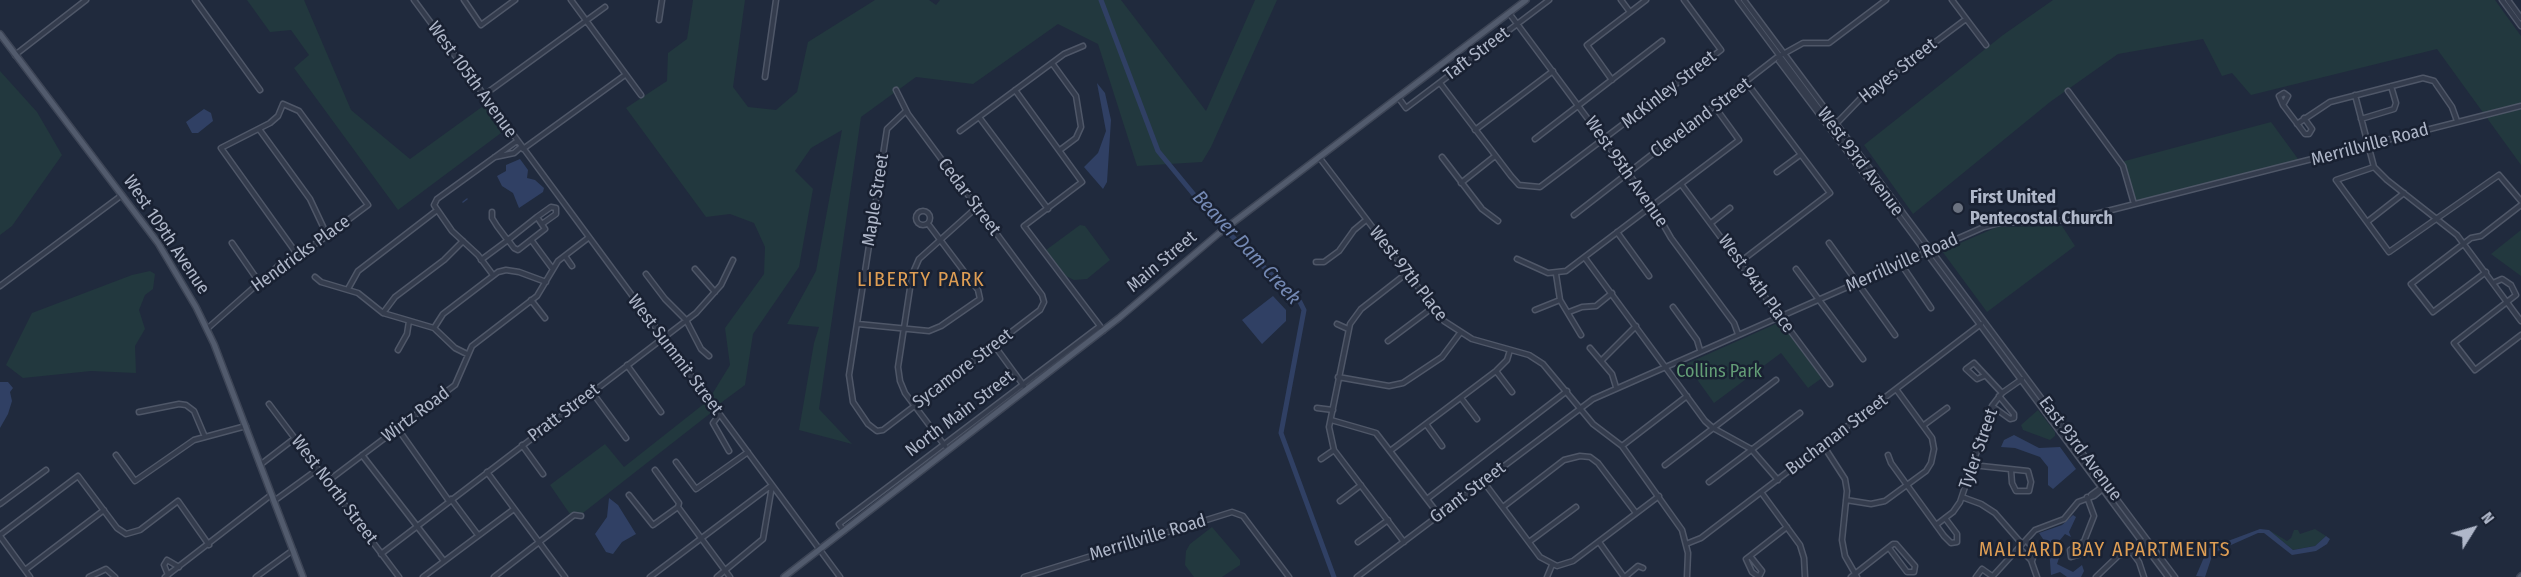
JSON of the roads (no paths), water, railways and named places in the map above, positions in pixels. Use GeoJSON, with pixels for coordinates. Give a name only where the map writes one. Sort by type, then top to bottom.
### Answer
{"type":"FeatureCollection","features":[{"type":"Feature","properties":{"kind":"main road","name":"Main Street"},"geometry":{"type":"LineString","coordinates":[[820,549],[1028,391],[1218,234],[1526,0]]}},
{"type":"Feature","properties":{"kind":"main road","name":"West 109th Avenue"},"geometry":{"type":"LineString","coordinates":[[0,34],[122,195],[171,264],[208,328],[303,577]]}},
{"type":"Feature","properties":{"kind":"main road"},"geometry":{"type":"LineString","coordinates":[[784,577],[820,549]]}},
{"type":"Feature","properties":{"kind":"street"},"geometry":{"type":"LineString","coordinates":[[15,55],[86,0]]}},
{"type":"Feature","properties":{"kind":"street"},"geometry":{"type":"LineString","coordinates":[[195,0],[260,90]]}},
{"type":"Feature","properties":{"kind":"street","name":"West 105th Avenue"},"geometry":{"type":"LineString","coordinates":[[414,0],[530,160]]}},
{"type":"Feature","properties":{"kind":"street"},"geometry":{"type":"LineString","coordinates":[[464,0],[481,25],[515,0]]}},
{"type":"Feature","properties":{"kind":"street"},"geometry":{"type":"LineString","coordinates":[[571,0],[641,95]]}},
{"type":"Feature","properties":{"kind":"street"},"geometry":{"type":"LineString","coordinates":[[659,20],[662,0]]}},
{"type":"Feature","properties":{"kind":"street"},"geometry":{"type":"LineString","coordinates":[[765,76],[776,0]]}},
{"type":"Feature","properties":{"kind":"street","name":"Taft Street"},"geometry":{"type":"LineString","coordinates":[[1398,98],[1406,108],[1549,0]]}},
{"type":"Feature","properties":{"kind":"street"},"geometry":{"type":"LineString","coordinates":[[1621,0],[1630,12]]}},
{"type":"Feature","properties":{"kind":"street"},"geometry":{"type":"LineString","coordinates":[[1612,80],[1587,45],[1646,0]]}},
{"type":"Feature","properties":{"kind":"street","name":"McKinley Street"},"geometry":{"type":"LineString","coordinates":[[1495,156],[1519,185],[1527,187],[1545,185],[1721,50],[1684,0]]}},
{"type":"Feature","properties":{"kind":"street","name":"West 93rd Avenue"},"geometry":{"type":"LineString","coordinates":[[1738,0],[1836,125],[1983,323]]}},
{"type":"Feature","properties":{"kind":"street","name":"West 93rd Avenue"},"geometry":{"type":"LineString","coordinates":[[1744,0],[1782,57]]}},
{"type":"Feature","properties":{"kind":"street","name":"Cleveland Street"},"geometry":{"type":"LineString","coordinates":[[1574,215],[1782,57],[1803,44],[1829,43],[1886,0]]}},
{"type":"Feature","properties":{"kind":"street"},"geometry":{"type":"LineString","coordinates":[[1952,0],[1986,45]]}},
{"type":"Feature","properties":{"kind":"street"},"geometry":{"type":"LineString","coordinates":[[2502,0],[2521,26]]}},
{"type":"Feature","properties":{"kind":"street"},"geometry":{"type":"LineString","coordinates":[[2508,0],[2521,18]]}},
{"type":"Feature","properties":{"kind":"street"},"geometry":{"type":"LineString","coordinates":[[484,95],[605,7]]}},
{"type":"Feature","properties":{"kind":"street","name":"West 95th Avenue"},"geometry":{"type":"LineString","coordinates":[[1509,13],[1605,139],[1652,205],[1671,238],[1734,323],[1738,334]]}},
{"type":"Feature","properties":{"kind":"street","name":"Hayes Street"},"geometry":{"type":"LineString","coordinates":[[1836,125],[1862,97],[1966,19]]}},
{"type":"Feature","properties":{"kind":"street"},"geometry":{"type":"LineString","coordinates":[[1535,139],[1662,41]]}},
{"type":"Feature","properties":{"kind":"street"},"geometry":{"type":"LineString","coordinates":[[960,131],[1065,54],[1083,46]]}},
{"type":"Feature","properties":{"kind":"street"},"geometry":{"type":"LineString","coordinates":[[1782,57],[1870,182],[1877,180]]}},
{"type":"Feature","properties":{"kind":"street"},"geometry":{"type":"LineString","coordinates":[[1052,63],[1076,96],[1081,128],[1076,138],[1060,150]]}},
{"type":"Feature","properties":{"kind":"street"},"geometry":{"type":"LineString","coordinates":[[1475,130],[1553,71]]}},
{"type":"Feature","properties":{"kind":"street"},"geometry":{"type":"LineString","coordinates":[[495,158],[514,153],[522,148],[625,75]]}},
{"type":"Feature","properties":{"kind":"street"},"geometry":{"type":"LineString","coordinates":[[2297,124],[2325,104],[2391,86],[2430,79],[2452,107],[2457,121]]}},
{"type":"Feature","properties":{"kind":"street"},"geometry":{"type":"LineString","coordinates":[[1440,83],[1495,156],[1461,183]]}},
{"type":"Feature","properties":{"kind":"street"},"geometry":{"type":"LineString","coordinates":[[1740,262],[1830,194],[1747,83]]}},
{"type":"Feature","properties":{"kind":"street"},"geometry":{"type":"LineString","coordinates":[[2361,119],[2394,109],[2396,103],[2391,86]]}},
{"type":"Feature","properties":{"kind":"street","name":"Cedar Street"},"geometry":{"type":"LineString","coordinates":[[896,90],[906,111],[1042,295],[1044,302]]}},
{"type":"Feature","properties":{"kind":"street"},"geometry":{"type":"LineString","coordinates":[[1015,90],[1082,182],[1024,226],[1102,328]]}},
{"type":"Feature","properties":{"kind":"street"},"geometry":{"type":"LineString","coordinates":[[2068,91],[2123,166],[2134,204]]}},
{"type":"Feature","properties":{"kind":"street"},"geometry":{"type":"LineString","coordinates":[[2355,95],[2374,167],[2437,217],[2463,243],[2521,321]]}},
{"type":"Feature","properties":{"kind":"street","name":"Hendricks Place"},"geometry":{"type":"LineString","coordinates":[[208,328],[260,282],[368,205],[299,111],[283,104],[278,116],[259,129]]}},
{"type":"Feature","properties":{"kind":"street"},"geometry":{"type":"LineString","coordinates":[[2283,105],[2305,134],[2311,133],[2312,129],[2304,118]]}},
{"type":"Feature","properties":{"kind":"street","name":"Merrillville Road"},"geometry":{"type":"LineString","coordinates":[[1580,408],[1616,387],[1663,366],[1991,225],[2072,220],[2367,147],[2457,121],[2521,106]]}},
{"type":"Feature","properties":{"kind":"street"},"geometry":{"type":"LineString","coordinates":[[1517,259],[1548,273],[1556,274],[1566,271],[1739,140],[1714,107]]}},
{"type":"Feature","properties":{"kind":"street","name":"Maple Street"},"geometry":{"type":"LineString","coordinates":[[877,431],[868,424],[850,396],[849,375],[887,129],[906,111]]}},
{"type":"Feature","properties":{"kind":"street"},"geometry":{"type":"LineString","coordinates":[[979,117],[1048,209]]}},
{"type":"Feature","properties":{"kind":"street"},"geometry":{"type":"LineString","coordinates":[[297,254],[221,148],[259,129],[310,199],[327,235]]}},
{"type":"Feature","properties":{"kind":"street"},"geometry":{"type":"LineString","coordinates":[[493,275],[436,211],[434,205],[437,199],[517,141]]}},
{"type":"Feature","properties":{"kind":"street"},"geometry":{"type":"LineString","coordinates":[[1777,172],[1800,155]]}},
{"type":"Feature","properties":{"kind":"street","name":"West 97th Place"},"geometry":{"type":"LineString","coordinates":[[1319,157],[1432,308],[1448,325],[1460,333],[1529,356],[1543,364],[1593,424],[1622,446],[1678,523],[1686,544],[1687,577]]}},
{"type":"Feature","properties":{"kind":"street"},"geometry":{"type":"LineString","coordinates":[[1442,157],[1482,209],[1498,221]]}},
{"type":"Feature","properties":{"kind":"street","name":"West Summit Street"},"geometry":{"type":"LineString","coordinates":[[530,160],[840,577]]}},
{"type":"Feature","properties":{"kind":"street"},"geometry":{"type":"LineString","coordinates":[[2374,167],[2336,180],[2389,252],[2499,175],[2521,203],[2481,236],[2463,243],[2411,284],[2433,312],[2486,272]]}},
{"type":"Feature","properties":{"kind":"street","name":"West 94th Place"},"geometry":{"type":"LineString","coordinates":[[1681,184],[1830,384]]}},
{"type":"Feature","properties":{"kind":"street"},"geometry":{"type":"LineString","coordinates":[[2367,222],[2404,193]]}},
{"type":"Feature","properties":{"kind":"street"},"geometry":{"type":"LineString","coordinates":[[0,286],[122,195]]}},
{"type":"Feature","properties":{"kind":"street"},"geometry":{"type":"LineString","coordinates":[[481,260],[551,207],[556,208],[556,214],[542,224]]}},
{"type":"Feature","properties":{"kind":"street"},"geometry":{"type":"LineString","coordinates":[[949,450],[905,393],[898,374],[912,274],[919,259],[941,242],[977,207]]}},
{"type":"Feature","properties":{"kind":"street"},"geometry":{"type":"LineString","coordinates":[[1711,223],[1730,208]]}},
{"type":"Feature","properties":{"kind":"street"},"geometry":{"type":"LineString","coordinates":[[348,289],[358,271],[436,211]]}},
{"type":"Feature","properties":{"kind":"street"},"geometry":{"type":"LineString","coordinates":[[858,324],[922,332],[935,329],[980,299],[978,290],[929,225],[928,213],[922,211],[917,214],[917,223],[929,225]]}},
{"type":"Feature","properties":{"kind":"street"},"geometry":{"type":"LineString","coordinates":[[492,212],[492,218],[518,250],[544,231],[537,217]]}},
{"type":"Feature","properties":{"kind":"street"},"geometry":{"type":"LineString","coordinates":[[1316,262],[1324,262],[1339,251],[1354,230],[1366,220]]}},
{"type":"Feature","properties":{"kind":"street"},"geometry":{"type":"LineString","coordinates":[[1617,232],[1649,276]]}},
{"type":"Feature","properties":{"kind":"street","name":"Wirtz Road"},"geometry":{"type":"LineString","coordinates":[[328,482],[455,385],[461,376],[467,354],[477,341],[541,292],[552,268],[588,238]]}},
{"type":"Feature","properties":{"kind":"street"},"geometry":{"type":"LineString","coordinates":[[383,313],[392,300],[444,260],[463,241]]}},
{"type":"Feature","properties":{"kind":"street"},"geometry":{"type":"LineString","coordinates":[[532,241],[552,268]]}},
{"type":"Feature","properties":{"kind":"street"},"geometry":{"type":"LineString","coordinates":[[232,243],[260,282]]}},
{"type":"Feature","properties":{"kind":"street"},"geometry":{"type":"LineString","coordinates":[[1828,243],[1895,334]]}},
{"type":"Feature","properties":{"kind":"street"},"geometry":{"type":"LineString","coordinates":[[564,256],[572,266]]}},
{"type":"Feature","properties":{"kind":"street"},"geometry":{"type":"LineString","coordinates":[[1585,258],[1637,325],[1663,366],[1713,428],[1751,449],[1778,480]]}},
{"type":"Feature","properties":{"kind":"street","name":"Pratt Street"},"geometry":{"type":"LineString","coordinates":[[381,554],[687,320],[715,292],[729,273],[733,260]]}},
{"type":"Feature","properties":{"kind":"street"},"geometry":{"type":"LineString","coordinates":[[1901,264],[1931,308]]}},
{"type":"Feature","properties":{"kind":"street"},"geometry":{"type":"LineString","coordinates":[[1796,269],[1863,359]]}},
{"type":"Feature","properties":{"kind":"street"},"geometry":{"type":"LineString","coordinates":[[434,328],[443,314],[493,275],[506,270],[519,272],[546,282]]}},
{"type":"Feature","properties":{"kind":"street"},"geometry":{"type":"LineString","coordinates":[[694,270],[715,292]]}},
{"type":"Feature","properties":{"kind":"street"},"geometry":{"type":"LineString","coordinates":[[1404,542],[1334,450],[1329,434],[1348,329],[1361,309],[1407,273]]}},
{"type":"Feature","properties":{"kind":"street"},"geometry":{"type":"LineString","coordinates":[[646,274],[665,299],[687,320],[701,349],[709,356]]}},
{"type":"Feature","properties":{"kind":"street"},"geometry":{"type":"LineString","coordinates":[[1556,274],[1560,300],[1581,335]]}},
{"type":"Feature","properties":{"kind":"street"},"geometry":{"type":"LineString","coordinates":[[315,277],[321,282],[358,293],[383,313],[434,328],[455,348],[467,354]]}},
{"type":"Feature","properties":{"kind":"street"},"geometry":{"type":"LineString","coordinates":[[2493,283],[2502,279],[2517,292],[2454,343],[2475,370],[2521,335]]}},
{"type":"Feature","properties":{"kind":"street"},"geometry":{"type":"LineString","coordinates":[[1569,312],[1596,306],[1612,293]]}},
{"type":"Feature","properties":{"kind":"street"},"geometry":{"type":"LineString","coordinates":[[531,300],[545,318]]}},
{"type":"Feature","properties":{"kind":"street"},"geometry":{"type":"LineString","coordinates":[[1534,310],[1560,300]]}},
{"type":"Feature","properties":{"kind":"street","name":"Sycamore Street"},"geometry":{"type":"LineString","coordinates":[[877,431],[883,430],[1041,310],[1044,302]]}},
{"type":"Feature","properties":{"kind":"street"},"geometry":{"type":"LineString","coordinates":[[1673,307],[1697,340],[1700,350]]}},
{"type":"Feature","properties":{"kind":"street"},"geometry":{"type":"LineString","coordinates":[[1388,342],[1432,308]]}},
{"type":"Feature","properties":{"kind":"street"},"geometry":{"type":"LineString","coordinates":[[398,350],[407,334],[410,321]]}},
{"type":"Feature","properties":{"kind":"street","name":"East 93rd Avenue"},"geometry":{"type":"LineString","coordinates":[[1983,323],[2168,577]]}},
{"type":"Feature","properties":{"kind":"street","name":"Buchanan Street"},"geometry":{"type":"LineString","coordinates":[[1686,544],[1701,538],[1983,323]]}},
{"type":"Feature","properties":{"kind":"street"},"geometry":{"type":"LineString","coordinates":[[1337,324],[1348,329]]}},
{"type":"Feature","properties":{"kind":"street"},"geometry":{"type":"LineString","coordinates":[[1601,361],[1637,325]]}},
{"type":"Feature","properties":{"kind":"street","name":"North Main Street"},"geometry":{"type":"LineString","coordinates":[[844,531],[839,524],[1102,328]]}},
{"type":"Feature","properties":{"kind":"street"},"geometry":{"type":"LineString","coordinates":[[1338,377],[1389,386],[1403,383],[1442,357],[1460,333]]}},
{"type":"Feature","properties":{"kind":"street"},"geometry":{"type":"LineString","coordinates":[[994,345],[1028,391]]}},
{"type":"Feature","properties":{"kind":"street"},"geometry":{"type":"LineString","coordinates":[[1590,348],[1612,375],[1616,387]]}},
{"type":"Feature","properties":{"kind":"street"},"geometry":{"type":"LineString","coordinates":[[1390,451],[1496,371],[1507,360],[1510,350]]}},
{"type":"Feature","properties":{"kind":"street"},"geometry":{"type":"LineString","coordinates":[[1984,376],[1977,379],[1966,369],[1974,363],[2000,394],[2014,414],[2014,418],[2010,419],[1992,406]]}},
{"type":"Feature","properties":{"kind":"street"},"geometry":{"type":"LineString","coordinates":[[627,365],[661,412]]}},
{"type":"Feature","properties":{"kind":"street"},"geometry":{"type":"LineString","coordinates":[[1496,371],[1512,392]]}},
{"type":"Feature","properties":{"kind":"street","name":"Tyler Street"},"geometry":{"type":"LineString","coordinates":[[1936,525],[1957,507],[1962,497],[1992,406],[2000,394],[2024,378]]}},
{"type":"Feature","properties":{"kind":"street"},"geometry":{"type":"LineString","coordinates":[[1665,465],[1776,380]]}},
{"type":"Feature","properties":{"kind":"street"},"geometry":{"type":"LineString","coordinates":[[1846,500],[1878,503],[1926,471],[1931,463],[1934,450],[1932,438],[1896,389]]}},
{"type":"Feature","properties":{"kind":"street"},"geometry":{"type":"LineString","coordinates":[[1426,498],[1567,391]]}},
{"type":"Feature","properties":{"kind":"street"},"geometry":{"type":"LineString","coordinates":[[592,392],[626,438]]}},
{"type":"Feature","properties":{"kind":"street"},"geometry":{"type":"LineString","coordinates":[[1622,446],[1687,396]]}},
{"type":"Feature","properties":{"kind":"street"},"geometry":{"type":"LineString","coordinates":[[1461,398],[1476,419]]}},
{"type":"Feature","properties":{"kind":"street"},"geometry":{"type":"LineString","coordinates":[[139,412],[178,404],[186,405],[194,411],[205,436]]}},
{"type":"Feature","properties":{"kind":"street","name":"West North Street"},"geometry":{"type":"LineString","coordinates":[[269,404],[399,577]]}},
{"type":"Feature","properties":{"kind":"street"},"geometry":{"type":"LineString","coordinates":[[1317,408],[1333,410]]}},
{"type":"Feature","properties":{"kind":"street","name":"Grant Street"},"geometry":{"type":"LineString","coordinates":[[1357,577],[1580,408]]}},
{"type":"Feature","properties":{"kind":"street"},"geometry":{"type":"LineString","coordinates":[[1924,425],[1947,408]]}},
{"type":"Feature","properties":{"kind":"street"},"geometry":{"type":"LineString","coordinates":[[1709,482],[1800,413]]}},
{"type":"Feature","properties":{"kind":"street"},"geometry":{"type":"LineString","coordinates":[[719,414],[713,423],[729,451]]}},
{"type":"Feature","properties":{"kind":"street"},"geometry":{"type":"LineString","coordinates":[[1330,420],[1376,433],[1439,515]]}},
{"type":"Feature","properties":{"kind":"street"},"geometry":{"type":"LineString","coordinates":[[1426,424],[1442,446]]}},
{"type":"Feature","properties":{"kind":"street"},"geometry":{"type":"LineString","coordinates":[[116,455],[135,481],[180,447],[205,436],[246,426]]}},
{"type":"Feature","properties":{"kind":"street"},"geometry":{"type":"LineString","coordinates":[[398,429],[478,535]]}},
{"type":"Feature","properties":{"kind":"street"},"geometry":{"type":"LineString","coordinates":[[260,465],[295,438]]}},
{"type":"Feature","properties":{"kind":"street"},"geometry":{"type":"LineString","coordinates":[[522,445],[543,474]]}},
{"type":"Feature","properties":{"kind":"street"},"geometry":{"type":"LineString","coordinates":[[1823,445],[1843,473],[1847,485],[1842,540],[1845,556],[1854,576],[1893,544],[1899,545],[1915,566],[1912,573],[1907,572],[1889,548]]}},
{"type":"Feature","properties":{"kind":"street"},"geometry":{"type":"LineString","coordinates":[[1321,459],[1334,450]]}},
{"type":"Feature","properties":{"kind":"street"},"geometry":{"type":"LineString","coordinates":[[676,462],[696,489],[748,453]]}},
{"type":"Feature","properties":{"kind":"street"},"geometry":{"type":"LineString","coordinates":[[362,455],[444,561]]}},
{"type":"Feature","properties":{"kind":"street"},"geometry":{"type":"LineString","coordinates":[[1888,455],[1949,542],[1957,542],[1959,538],[1945,518]]}},
{"type":"Feature","properties":{"kind":"street"},"geometry":{"type":"LineString","coordinates":[[1503,507],[1564,460],[1584,456],[1598,463],[1636,513]]}},
{"type":"Feature","properties":{"kind":"street"},"geometry":{"type":"LineString","coordinates":[[1972,465],[2028,471],[2031,482],[2029,491],[2016,491],[2012,483],[2011,470]]}},
{"type":"Feature","properties":{"kind":"street"},"geometry":{"type":"LineString","coordinates":[[179,567],[167,560],[164,565],[166,576],[179,567],[209,545],[220,532],[318,469]]}},
{"type":"Feature","properties":{"kind":"street"},"geometry":{"type":"LineString","coordinates":[[0,504],[45,470]]}},
{"type":"Feature","properties":{"kind":"street"},"geometry":{"type":"LineString","coordinates":[[656,470],[679,503],[678,507],[730,577]]}},
{"type":"Feature","properties":{"kind":"street"},"geometry":{"type":"LineString","coordinates":[[487,472],[565,577]]}},
{"type":"Feature","properties":{"kind":"street"},"geometry":{"type":"LineString","coordinates":[[30,577],[0,535],[78,476],[117,528],[126,534],[140,530],[178,501],[209,545]]}},
{"type":"Feature","properties":{"kind":"street"},"geometry":{"type":"LineString","coordinates":[[1483,481],[1540,557],[1552,565],[1568,564],[1659,496]]}},
{"type":"Feature","properties":{"kind":"street"},"geometry":{"type":"LineString","coordinates":[[651,577],[772,485]]}},
{"type":"Feature","properties":{"kind":"street"},"geometry":{"type":"LineString","coordinates":[[717,577],[763,539],[772,485]]}},
{"type":"Feature","properties":{"kind":"street"},"geometry":{"type":"LineString","coordinates":[[1340,501],[1361,485]]}},
{"type":"Feature","properties":{"kind":"street"},"geometry":{"type":"LineString","coordinates":[[1976,577],[1982,569],[1993,576],[2035,530],[2064,519],[2078,502],[2104,487]]}},
{"type":"Feature","properties":{"kind":"street"},"geometry":{"type":"LineString","coordinates":[[1761,492],[1803,552],[1804,577]]}},
{"type":"Feature","properties":{"kind":"street"},"geometry":{"type":"LineString","coordinates":[[629,495],[653,525],[678,507]]}},
{"type":"Feature","properties":{"kind":"street"},"geometry":{"type":"LineString","coordinates":[[2084,542],[2094,516],[2089,496]]}},
{"type":"Feature","properties":{"kind":"street"},"geometry":{"type":"LineString","coordinates":[[1962,497],[1981,504],[1995,513],[2031,562],[2037,577]]}},
{"type":"Feature","properties":{"kind":"street"},"geometry":{"type":"LineString","coordinates":[[1528,542],[1576,507]]}},
{"type":"Feature","properties":{"kind":"street"},"geometry":{"type":"LineString","coordinates":[[423,577],[514,509]]}},
{"type":"Feature","properties":{"kind":"street"},"geometry":{"type":"LineString","coordinates":[[25,570],[104,510]]}},
{"type":"Feature","properties":{"kind":"street","name":"Merrillville Road"},"geometry":{"type":"LineString","coordinates":[[1024,577],[1225,514],[1239,512],[1289,577]]}},
{"type":"Feature","properties":{"kind":"street"},"geometry":{"type":"LineString","coordinates":[[494,577],[574,515],[581,516]]}},
{"type":"Feature","properties":{"kind":"street"},"geometry":{"type":"LineString","coordinates":[[1358,542],[1388,520]]}},
{"type":"Feature","properties":{"kind":"street"},"geometry":{"type":"LineString","coordinates":[[1750,556],[1762,571],[1759,577],[1746,562],[1750,556],[1787,527]]}},
{"type":"Feature","properties":{"kind":"street"},"geometry":{"type":"LineString","coordinates":[[2026,540],[2035,550],[2031,562]]}},
{"type":"Feature","properties":{"kind":"street"},"geometry":{"type":"LineString","coordinates":[[1599,542],[1625,577],[1638,566],[1643,568]]}},
{"type":"Feature","properties":{"kind":"street"},"geometry":{"type":"LineString","coordinates":[[2096,577],[2118,556],[2144,542]]}},
{"type":"Feature","properties":{"kind":"street","name":"East 93rd Avenue"},"geometry":{"type":"LineString","coordinates":[[2144,542],[2175,577]]}},
{"type":"Feature","properties":{"kind":"street"},"geometry":{"type":"LineString","coordinates":[[256,577],[293,550]]}},
{"type":"Feature","properties":{"kind":"street"},"geometry":{"type":"LineString","coordinates":[[2131,551],[2139,562],[2144,577]]}},
{"type":"Feature","properties":{"kind":"street"},"geometry":{"type":"LineString","coordinates":[[1547,577],[1552,565]]}},
{"type":"Feature","properties":{"kind":"street"},"geometry":{"type":"LineString","coordinates":[[90,577],[106,569],[115,577]]}},
{"type":"Feature","properties":{"kind":"water"},"geometry":{"type":"Polygon","coordinates":[[[1097,83],[1105,93],[1111,120],[1107,182],[1103,189],[1084,167],[1098,153],[1106,131],[1097,83]]]}},
{"type":"Feature","properties":{"kind":"water"},"geometry":{"type":"Polygon","coordinates":[[[204,109],[211,113],[213,121],[198,133],[192,133],[186,122],[204,109]]]}},
{"type":"Feature","properties":{"kind":"water"},"geometry":{"type":"Polygon","coordinates":[[[520,159],[528,170],[527,178],[535,180],[544,188],[543,192],[519,208],[513,193],[502,186],[497,176],[506,171],[506,165],[520,159]]]}},
{"type":"Feature","properties":{"kind":"water"},"geometry":{"type":"Polygon","coordinates":[[[1273,296],[1286,310],[1286,321],[1262,344],[1242,320],[1273,296]]]}},
{"type":"Feature","properties":{"kind":"water"},"geometry":{"type":"Polygon","coordinates":[[[0,382],[8,382],[13,388],[10,392],[12,401],[8,414],[0,428],[0,382]]]}},
{"type":"Feature","properties":{"kind":"water"},"geometry":{"type":"Polygon","coordinates":[[[2014,435],[2039,448],[2060,447],[2076,469],[2053,489],[2048,485],[2048,467],[2040,457],[2015,448],[2001,447],[2004,440],[2014,435]]]}},
{"type":"Feature","properties":{"kind":"water"},"geometry":{"type":"Polygon","coordinates":[[[609,498],[618,505],[636,534],[622,542],[613,554],[606,552],[595,534],[607,517],[609,498]]]}},
{"type":"Feature","properties":{"kind":"water"},"geometry":{"type":"Polygon","coordinates":[[[2073,515],[2076,517],[2069,532],[2071,537],[2065,534],[2055,546],[2060,555],[2057,564],[2073,572],[2082,565],[2084,571],[2081,577],[2067,577],[2060,572],[2051,575],[2049,548],[2039,533],[2062,525],[2073,515]]]}},
{"type":"Feature","properties":{"kind":"water"},"geometry":{"type":"Polygon","coordinates":[[[2260,529],[2269,530],[2293,550],[2315,546],[2326,536],[2330,539],[2327,544],[2316,551],[2292,555],[2264,533],[2258,533],[2213,553],[2205,577],[2196,576],[2205,555],[2185,552],[2171,542],[2172,540],[2187,548],[2204,550],[2260,529]]]}},
{"type":"Feature","properties":{"kind":"waterway","name":"Beaver Dam Creek"},"geometry":{"type":"LineString","coordinates":[[1101,0],[1158,151],[1214,219],[1300,302],[1304,310],[1281,433],[1334,577]]}},
{"type":"Feature","properties":{"kind":"waterway"},"geometry":{"type":"LineString","coordinates":[[463,202],[467,199]]}},
{"type":"Feature","properties":{"kind":"place","name":"First United Pentecostal Church"},"geometry":{"type":"Point","coordinates":[1958,208]}},
{"type":"Feature","properties":{"kind":"district","name":"LIBERTY PARK"},"geometry":{"type":"Point","coordinates":[921,280]}},
{"type":"Feature","properties":{"kind":"district","name":"MALLARD BAY APARTMENTS"},"geometry":{"type":"Point","coordinates":[2105,550]}},
{"type":"Feature","properties":{"kind":"park label","name":"Collins Park"},"geometry":{"type":"Point","coordinates":[1719,372]}}]}
